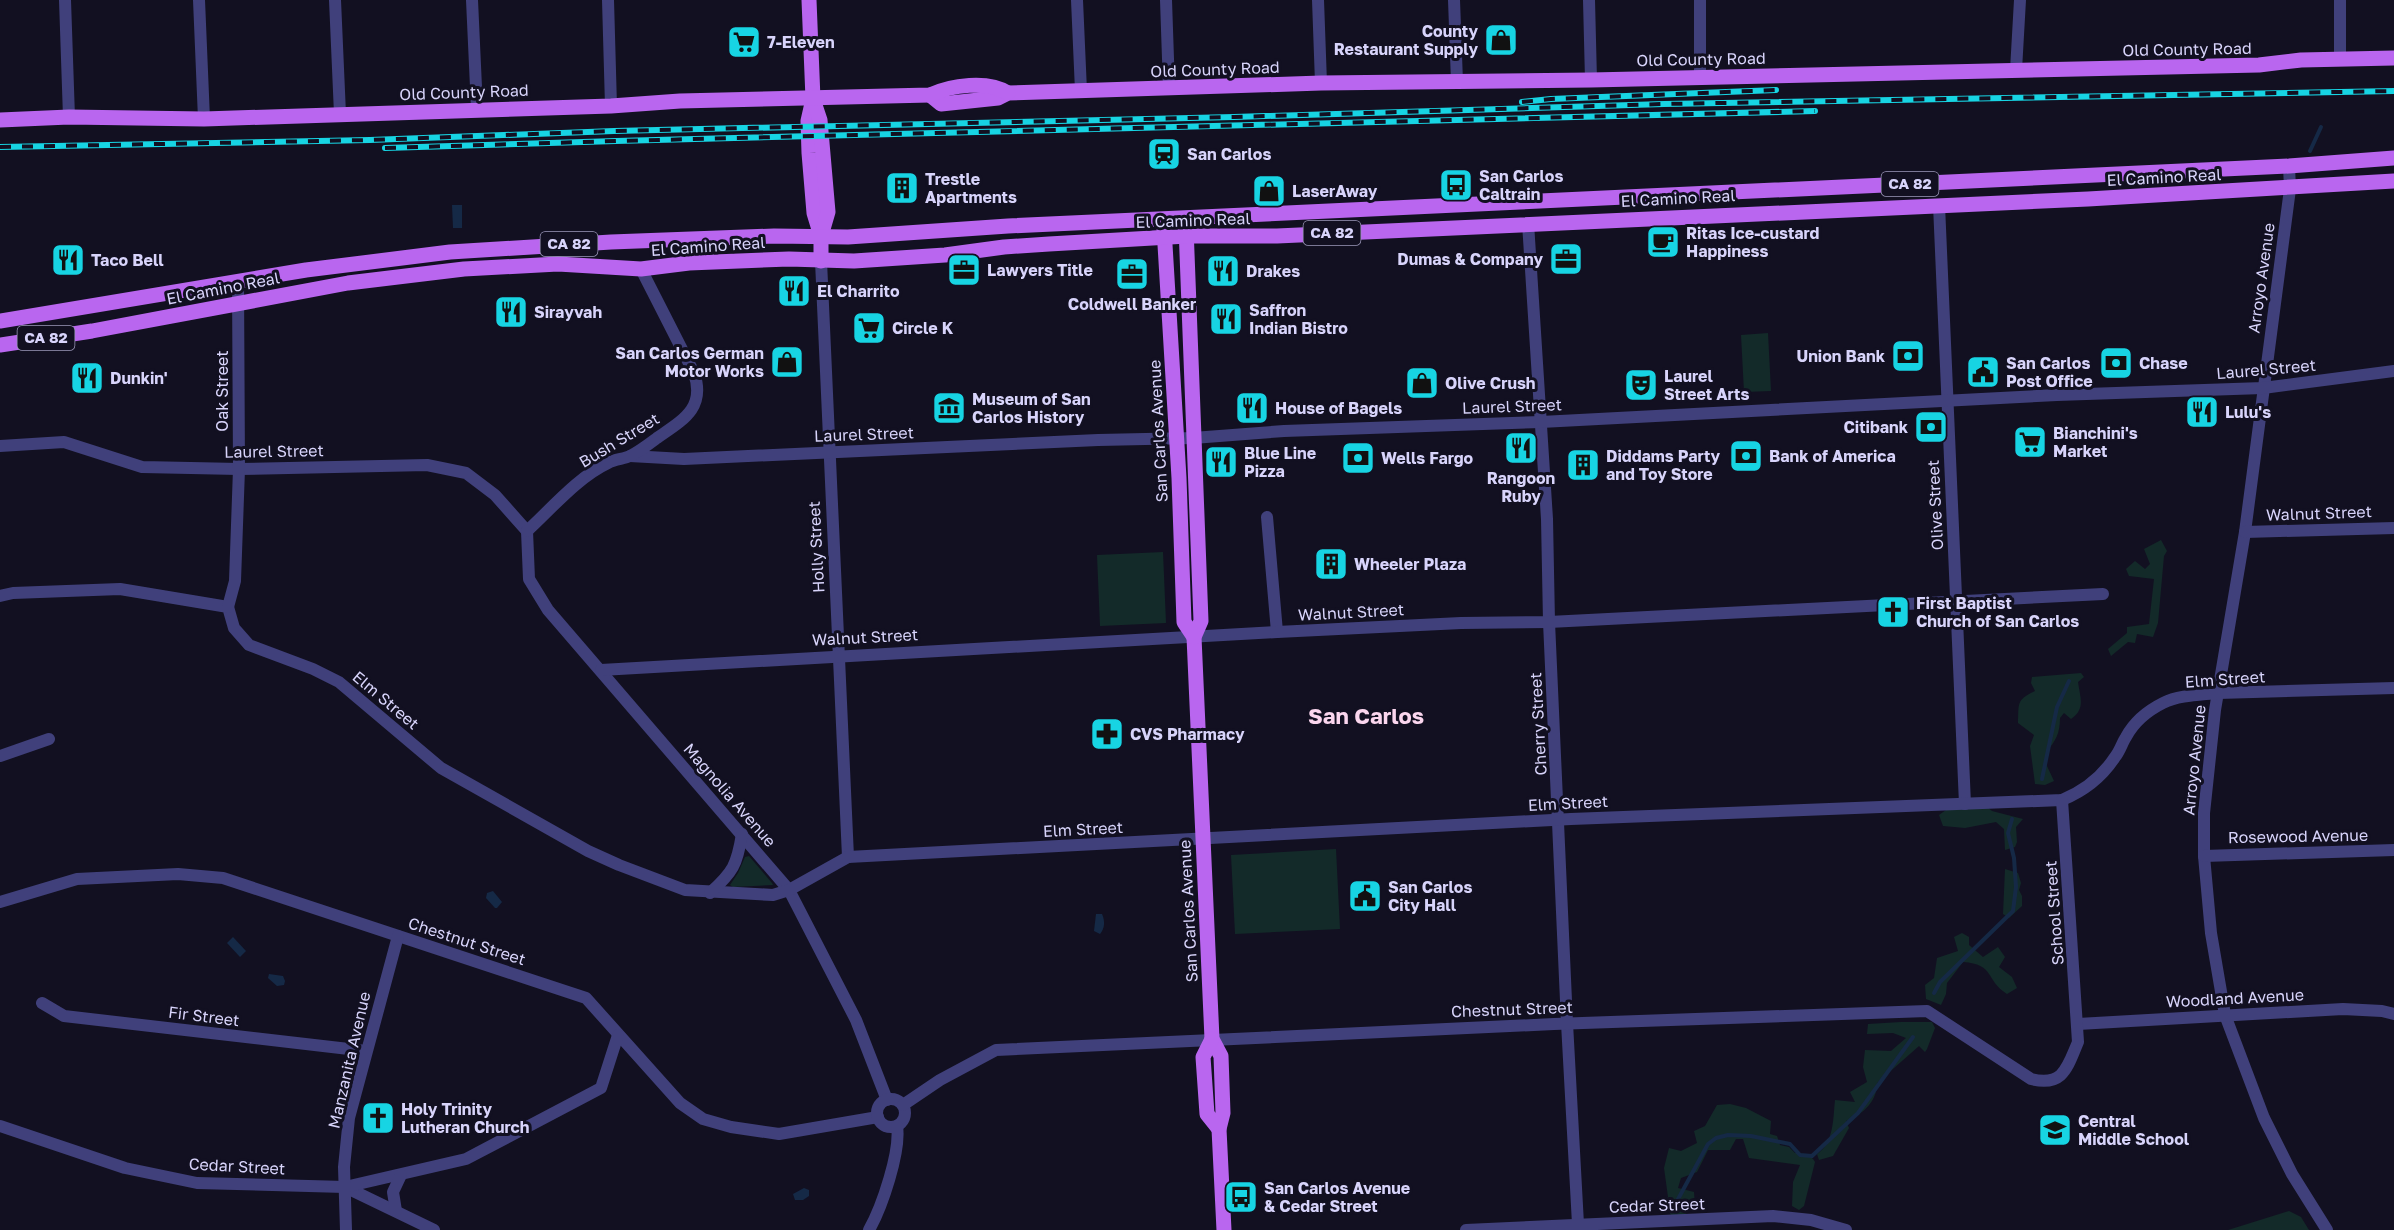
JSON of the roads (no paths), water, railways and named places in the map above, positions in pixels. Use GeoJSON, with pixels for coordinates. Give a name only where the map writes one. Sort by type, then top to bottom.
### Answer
{"type":"FeatureCollection","features":[{"type":"Feature","properties":{"kind":"main road","name":"Holly Street"},"geometry":{"type":"LineString","coordinates":[[808,0],[813,99],[808,121],[809,153],[814,213],[821,236],[821,261]]}},
{"type":"Feature","properties":{"kind":"main road","name":"Old County Road"},"geometry":{"type":"LineString","coordinates":[[0,120],[69,117],[204,118],[611,106],[680,101],[930,95],[943,89],[979,86],[999,88],[1008,93],[1321,83],[1591,80],[2259,65],[2301,60],[2394,58]]}},
{"type":"Feature","properties":{"kind":"main road","name":"El Camino Real"},"geometry":{"type":"LineString","coordinates":[[0,321],[382,259],[450,252],[611,242],[855,237],[1008,226],[2289,166],[2394,158]]}},
{"type":"Feature","properties":{"kind":"main road"},"geometry":{"type":"LineString","coordinates":[[1939,205],[1946,194],[1954,191],[2010,189],[2028,178]]}},
{"type":"Feature","properties":{"kind":"main road","name":"El Camino Real"},"geometry":{"type":"LineString","coordinates":[[0,345],[92,331],[348,283],[464,269],[565,264],[641,269],[732,261],[916,258],[1004,247],[1187,236],[1277,236],[2290,189],[2394,181]]}},
{"type":"Feature","properties":{"kind":"main road"},"geometry":{"type":"LineString","coordinates":[[1528,223],[1531,201]]}},
{"type":"Feature","properties":{"kind":"main road","name":"San Carlos Avenue"},"geometry":{"type":"LineString","coordinates":[[1185,218],[1201,621],[1194,637],[1212,1039],[1221,1056],[1223,1113],[1219,1129],[1224,1230]]}},
{"type":"Feature","properties":{"kind":"main road","name":"San Carlos Avenue"},"geometry":{"type":"LineString","coordinates":[[1163,219],[1184,622],[1194,637]]}},
{"type":"Feature","properties":{"kind":"street"},"geometry":{"type":"LineString","coordinates":[[65,0],[69,117]]}},
{"type":"Feature","properties":{"kind":"street"},"geometry":{"type":"LineString","coordinates":[[199,0],[204,118]]}},
{"type":"Feature","properties":{"kind":"street"},"geometry":{"type":"LineString","coordinates":[[335,0],[340,114]]}},
{"type":"Feature","properties":{"kind":"street"},"geometry":{"type":"LineString","coordinates":[[472,0],[477,109]]}},
{"type":"Feature","properties":{"kind":"street"},"geometry":{"type":"LineString","coordinates":[[608,0],[611,106]]}},
{"type":"Feature","properties":{"kind":"street"},"geometry":{"type":"LineString","coordinates":[[1077,0],[1081,91]]}},
{"type":"Feature","properties":{"kind":"street"},"geometry":{"type":"LineString","coordinates":[[1166,0],[1169,88]]}},
{"type":"Feature","properties":{"kind":"street"},"geometry":{"type":"LineString","coordinates":[[1318,0],[1321,83]]}},
{"type":"Feature","properties":{"kind":"street"},"geometry":{"type":"LineString","coordinates":[[1454,0],[1457,82]]}},
{"type":"Feature","properties":{"kind":"street"},"geometry":{"type":"LineString","coordinates":[[1589,0],[1591,80]]}},
{"type":"Feature","properties":{"kind":"street"},"geometry":{"type":"LineString","coordinates":[[1700,0],[1701,77]]}},
{"type":"Feature","properties":{"kind":"street"},"geometry":{"type":"LineString","coordinates":[[2016,70],[2020,0]]}},
{"type":"Feature","properties":{"kind":"street"},"geometry":{"type":"LineString","coordinates":[[2340,0],[2340,59]]}},
{"type":"Feature","properties":{"kind":"street","name":"Arroyo Avenue"},"geometry":{"type":"LineString","coordinates":[[2289,166],[2290,189],[2245,532],[2218,693],[2204,813],[2204,856],[2211,933],[2226,1015],[2264,1118],[2292,1174],[2327,1230]]}},
{"type":"Feature","properties":{"kind":"street","name":"Olive Street"},"geometry":{"type":"LineString","coordinates":[[1939,205],[1965,804]]}},
{"type":"Feature","properties":{"kind":"street","name":"Cherry Street"},"geometry":{"type":"LineString","coordinates":[[1528,223],[1547,519],[1549,622],[1578,1224]]}},
{"type":"Feature","properties":{"kind":"street","name":"Holly Street"},"geometry":{"type":"LineString","coordinates":[[821,261],[848,857]]}},
{"type":"Feature","properties":{"kind":"street","name":"Bush Street"},"geometry":{"type":"LineString","coordinates":[[527,531],[572,488],[608,463],[630,456],[683,420],[693,409],[698,397],[698,384],[694,373],[641,269]]}},
{"type":"Feature","properties":{"kind":"street","name":"Oak Street"},"geometry":{"type":"LineString","coordinates":[[228,607],[235,581],[239,469],[238,282]]}},
{"type":"Feature","properties":{"kind":"street","name":"Laurel Street"},"geometry":{"type":"LineString","coordinates":[[630,456],[684,459],[830,451],[1193,438],[1284,431],[1541,422],[1878,403],[2263,388],[2394,371]]}},
{"type":"Feature","properties":{"kind":"street","name":"Laurel Street"},"geometry":{"type":"LineString","coordinates":[[0,446],[64,442],[142,467],[239,469],[427,465],[466,473],[495,495],[527,531]]}},
{"type":"Feature","properties":{"kind":"street"},"geometry":{"type":"LineString","coordinates":[[1267,517],[1277,632]]}},
{"type":"Feature","properties":{"kind":"street","name":"Walnut Street"},"geometry":{"type":"LineString","coordinates":[[2245,532],[2394,528]]}},
{"type":"Feature","properties":{"kind":"street","name":"Magnolia Avenue"},"geometry":{"type":"LineString","coordinates":[[527,531],[529,579],[548,610],[789,890],[856,1020],[887,1100]]}},
{"type":"Feature","properties":{"kind":"street"},"geometry":{"type":"LineString","coordinates":[[0,596],[13,593],[120,589],[181,597],[228,607]]}},
{"type":"Feature","properties":{"kind":"street","name":"Walnut Street"},"geometry":{"type":"LineString","coordinates":[[600,670],[1277,632],[1461,623],[1549,622],[2103,594]]}},
{"type":"Feature","properties":{"kind":"street","name":"Elm Street"},"geometry":{"type":"LineString","coordinates":[[228,607],[234,628],[249,645],[313,669],[339,682],[441,768],[588,851],[685,890],[710,893],[773,895],[789,890],[848,857],[1559,820],[2062,801],[2079,794],[2092,783],[2115,757],[2127,735],[2140,719],[2164,702],[2218,693],[2394,688]]}},
{"type":"Feature","properties":{"kind":"street"},"geometry":{"type":"LineString","coordinates":[[0,756],[49,739]]}},
{"type":"Feature","properties":{"kind":"street","name":"School Street"},"geometry":{"type":"LineString","coordinates":[[2062,801],[2078,1024]]}},
{"type":"Feature","properties":{"kind":"street"},"geometry":{"type":"LineString","coordinates":[[710,893],[730,875],[739,854],[742,834]]}},
{"type":"Feature","properties":{"kind":"street","name":"Rosewood Avenue"},"geometry":{"type":"LineString","coordinates":[[2204,856],[2394,850]]}},
{"type":"Feature","properties":{"kind":"street","name":"Chestnut Street"},"geometry":{"type":"LineString","coordinates":[[0,902],[77,879],[178,874],[224,878],[586,998],[680,1103],[703,1119],[731,1127],[778,1134],[878,1117]]}},
{"type":"Feature","properties":{"kind":"street","name":"Manzanita Avenue"},"geometry":{"type":"LineString","coordinates":[[346,1230],[344,1167],[350,1118],[398,936]]}},
{"type":"Feature","properties":{"kind":"street","name":"Fir Street"},"geometry":{"type":"LineString","coordinates":[[42,1003],[64,1016],[366,1051]]}},
{"type":"Feature","properties":{"kind":"street","name":"Woodland Avenue"},"geometry":{"type":"LineString","coordinates":[[2078,1024],[2343,1009],[2382,1011],[2394,1014]]}},
{"type":"Feature","properties":{"kind":"street","name":"Chestnut Street"},"geometry":{"type":"LineString","coordinates":[[903,1105],[940,1080],[996,1050],[1567,1023],[1927,1011],[2031,1080],[2047,1083],[2060,1077],[2068,1065],[2078,1042],[2078,1024]]}},
{"type":"Feature","properties":{"kind":"street"},"geometry":{"type":"LineString","coordinates":[[345,1187],[466,1159],[601,1088],[618,1035]]}},
{"type":"Feature","properties":{"kind":"street"},"geometry":{"type":"LineString","coordinates":[[869,1230],[886,1190],[898,1135],[897,1126],[905,1114],[903,1105],[896,1100],[887,1100],[881,1104],[878,1117],[883,1125],[897,1126]]}},
{"type":"Feature","properties":{"kind":"street","name":"Cedar Street"},"geometry":{"type":"LineString","coordinates":[[0,1126],[124,1168],[197,1183],[345,1187],[434,1230]]}},
{"type":"Feature","properties":{"kind":"street"},"geometry":{"type":"LineString","coordinates":[[396,1211],[393,1192],[401,1174]]}},
{"type":"Feature","properties":{"kind":"street","name":"Cedar Street"},"geometry":{"type":"LineString","coordinates":[[1466,1230],[1578,1224],[1672,1226],[1792,1217],[1830,1224],[1846,1230]]}},
{"type":"Feature","properties":{"kind":"water"},"geometry":{"type":"Polygon","coordinates":[[[452,205],[462,205],[462,228],[453,228],[452,205]]]}},
{"type":"Feature","properties":{"kind":"water"},"geometry":{"type":"Polygon","coordinates":[[[493,891],[502,902],[497,908],[486,898],[487,893],[493,891]]]}},
{"type":"Feature","properties":{"kind":"water"},"geometry":{"type":"Polygon","coordinates":[[[1096,914],[1102,914],[1104,919],[1104,927],[1100,934],[1094,931],[1096,914]]]}},
{"type":"Feature","properties":{"kind":"water"},"geometry":{"type":"Polygon","coordinates":[[[233,937],[246,951],[240,957],[227,943],[233,937]]]}},
{"type":"Feature","properties":{"kind":"water"},"geometry":{"type":"Polygon","coordinates":[[[269,974],[283,976],[284,985],[277,986],[268,978],[269,974]]]}},
{"type":"Feature","properties":{"kind":"water"},"geometry":{"type":"Polygon","coordinates":[[[804,1188],[809,1190],[809,1196],[803,1200],[795,1200],[793,1194],[804,1188]]]}},
{"type":"Feature","properties":{"kind":"waterway"},"geometry":{"type":"LineString","coordinates":[[2310,151],[2321,127]]}},
{"type":"Feature","properties":{"kind":"waterway"},"geometry":{"type":"LineString","coordinates":[[2042,779],[2057,707],[2069,681]]}},
{"type":"Feature","properties":{"kind":"waterway"},"geometry":{"type":"LineString","coordinates":[[1934,993],[1940,982],[2013,911],[2016,887],[2014,858],[2008,833],[2012,819]]}},
{"type":"Feature","properties":{"kind":"waterway"},"geometry":{"type":"LineString","coordinates":[[1677,1201],[1708,1144],[1716,1138],[1728,1135],[1751,1136],[1790,1144],[1800,1155],[1812,1156],[1858,1113],[1913,1037]]}},
{"type":"Feature","properties":{"kind":"railway"},"geometry":{"type":"LineString","coordinates":[[1522,102],[1776,90]]}},
{"type":"Feature","properties":{"kind":"railway"},"geometry":{"type":"LineString","coordinates":[[0,147],[370,140],[614,131],[1234,117],[1664,104],[2394,91]]}},
{"type":"Feature","properties":{"kind":"railway"},"geometry":{"type":"LineString","coordinates":[[385,148],[1815,111]]}},
{"type":"Feature","properties":{"kind":"place","name":"County Restaurant Supply"},"geometry":{"type":"Point","coordinates":[1501,40]}},
{"type":"Feature","properties":{"kind":"place","name":"7-Eleven"},"geometry":{"type":"Point","coordinates":[744,42]}},
{"type":"Feature","properties":{"kind":"place","name":"San Carlos"},"geometry":{"type":"Point","coordinates":[1164,154]}},
{"type":"Feature","properties":{"kind":"place","name":"San Carlos Caltrain"},"geometry":{"type":"Point","coordinates":[1456,185]}},
{"type":"Feature","properties":{"kind":"place","name":"Trestle Apartments"},"geometry":{"type":"Point","coordinates":[902,188]}},
{"type":"Feature","properties":{"kind":"place","name":"LaserAway"},"geometry":{"type":"Point","coordinates":[1269,191]}},
{"type":"Feature","properties":{"kind":"place","name":"Ritas Ice-custard Happiness"},"geometry":{"type":"Point","coordinates":[1663,242]}},
{"type":"Feature","properties":{"kind":"place","name":"Dumas & Company"},"geometry":{"type":"Point","coordinates":[1566,259]}},
{"type":"Feature","properties":{"kind":"place","name":"Taco Bell"},"geometry":{"type":"Point","coordinates":[68,260]}},
{"type":"Feature","properties":{"kind":"place","name":"Lawyers Title"},"geometry":{"type":"Point","coordinates":[964,270]}},
{"type":"Feature","properties":{"kind":"place","name":"Drakes"},"geometry":{"type":"Point","coordinates":[1223,271]}},
{"type":"Feature","properties":{"kind":"place","name":"Coldwell Banker"},"geometry":{"type":"Point","coordinates":[1132,274]}},
{"type":"Feature","properties":{"kind":"place","name":"El Charrito"},"geometry":{"type":"Point","coordinates":[794,291]}},
{"type":"Feature","properties":{"kind":"place","name":"Sirayvah"},"geometry":{"type":"Point","coordinates":[511,312]}},
{"type":"Feature","properties":{"kind":"place","name":"Saffron Indian Bistro"},"geometry":{"type":"Point","coordinates":[1226,319]}},
{"type":"Feature","properties":{"kind":"place","name":"Circle K"},"geometry":{"type":"Point","coordinates":[869,328]}},
{"type":"Feature","properties":{"kind":"place","name":"Union Bank"},"geometry":{"type":"Point","coordinates":[1908,356]}},
{"type":"Feature","properties":{"kind":"place","name":"San Carlos German Motor Works"},"geometry":{"type":"Point","coordinates":[787,362]}},
{"type":"Feature","properties":{"kind":"place","name":"Chase"},"geometry":{"type":"Point","coordinates":[2116,363]}},
{"type":"Feature","properties":{"kind":"place","name":"San Carlos Post Office"},"geometry":{"type":"Point","coordinates":[1983,372]}},
{"type":"Feature","properties":{"kind":"place","name":"Dunkin'"},"geometry":{"type":"Point","coordinates":[87,378]}},
{"type":"Feature","properties":{"kind":"place","name":"Olive Crush"},"geometry":{"type":"Point","coordinates":[1422,383]}},
{"type":"Feature","properties":{"kind":"place","name":"Laurel Street Arts"},"geometry":{"type":"Point","coordinates":[1641,385]}},
{"type":"Feature","properties":{"kind":"place","name":"Museum of San Carlos History"},"geometry":{"type":"Point","coordinates":[949,408]}},
{"type":"Feature","properties":{"kind":"place","name":"House of Bagels"},"geometry":{"type":"Point","coordinates":[1252,408]}},
{"type":"Feature","properties":{"kind":"place","name":"Lulu's"},"geometry":{"type":"Point","coordinates":[2202,412]}},
{"type":"Feature","properties":{"kind":"place","name":"Citibank"},"geometry":{"type":"Point","coordinates":[1931,427]}},
{"type":"Feature","properties":{"kind":"place","name":"Bianchini's Market"},"geometry":{"type":"Point","coordinates":[2030,442]}},
{"type":"Feature","properties":{"kind":"place","name":"Rangoon Ruby"},"geometry":{"type":"Point","coordinates":[1521,448]}},
{"type":"Feature","properties":{"kind":"place","name":"Bank of America"},"geometry":{"type":"Point","coordinates":[1746,456]}},
{"type":"Feature","properties":{"kind":"place","name":"Wells Fargo"},"geometry":{"type":"Point","coordinates":[1358,458]}},
{"type":"Feature","properties":{"kind":"place","name":"Blue Line Pizza"},"geometry":{"type":"Point","coordinates":[1221,462]}},
{"type":"Feature","properties":{"kind":"place","name":"Diddams Party and Toy Store"},"geometry":{"type":"Point","coordinates":[1583,465]}},
{"type":"Feature","properties":{"kind":"place","name":"Wheeler Plaza"},"geometry":{"type":"Point","coordinates":[1331,564]}},
{"type":"Feature","properties":{"kind":"place","name":"First Baptist Church of San Carlos"},"geometry":{"type":"Point","coordinates":[1893,612]}},
{"type":"Feature","properties":{"kind":"place","name":"CVS Pharmacy"},"geometry":{"type":"Point","coordinates":[1107,734]}},
{"type":"Feature","properties":{"kind":"place","name":"San Carlos City Hall"},"geometry":{"type":"Point","coordinates":[1365,896]}},
{"type":"Feature","properties":{"kind":"place","name":"Holy Trinity Lutheran Church"},"geometry":{"type":"Point","coordinates":[378,1118]}},
{"type":"Feature","properties":{"kind":"place","name":"Central Middle School"},"geometry":{"type":"Point","coordinates":[2055,1130]}},
{"type":"Feature","properties":{"kind":"place","name":"San Carlos Avenue & Cedar Street"},"geometry":{"type":"Point","coordinates":[1241,1197]}},
{"type":"Feature","properties":{"kind":"district","name":"San Carlos"},"geometry":{"type":"Point","coordinates":[1366,716]}}]}
